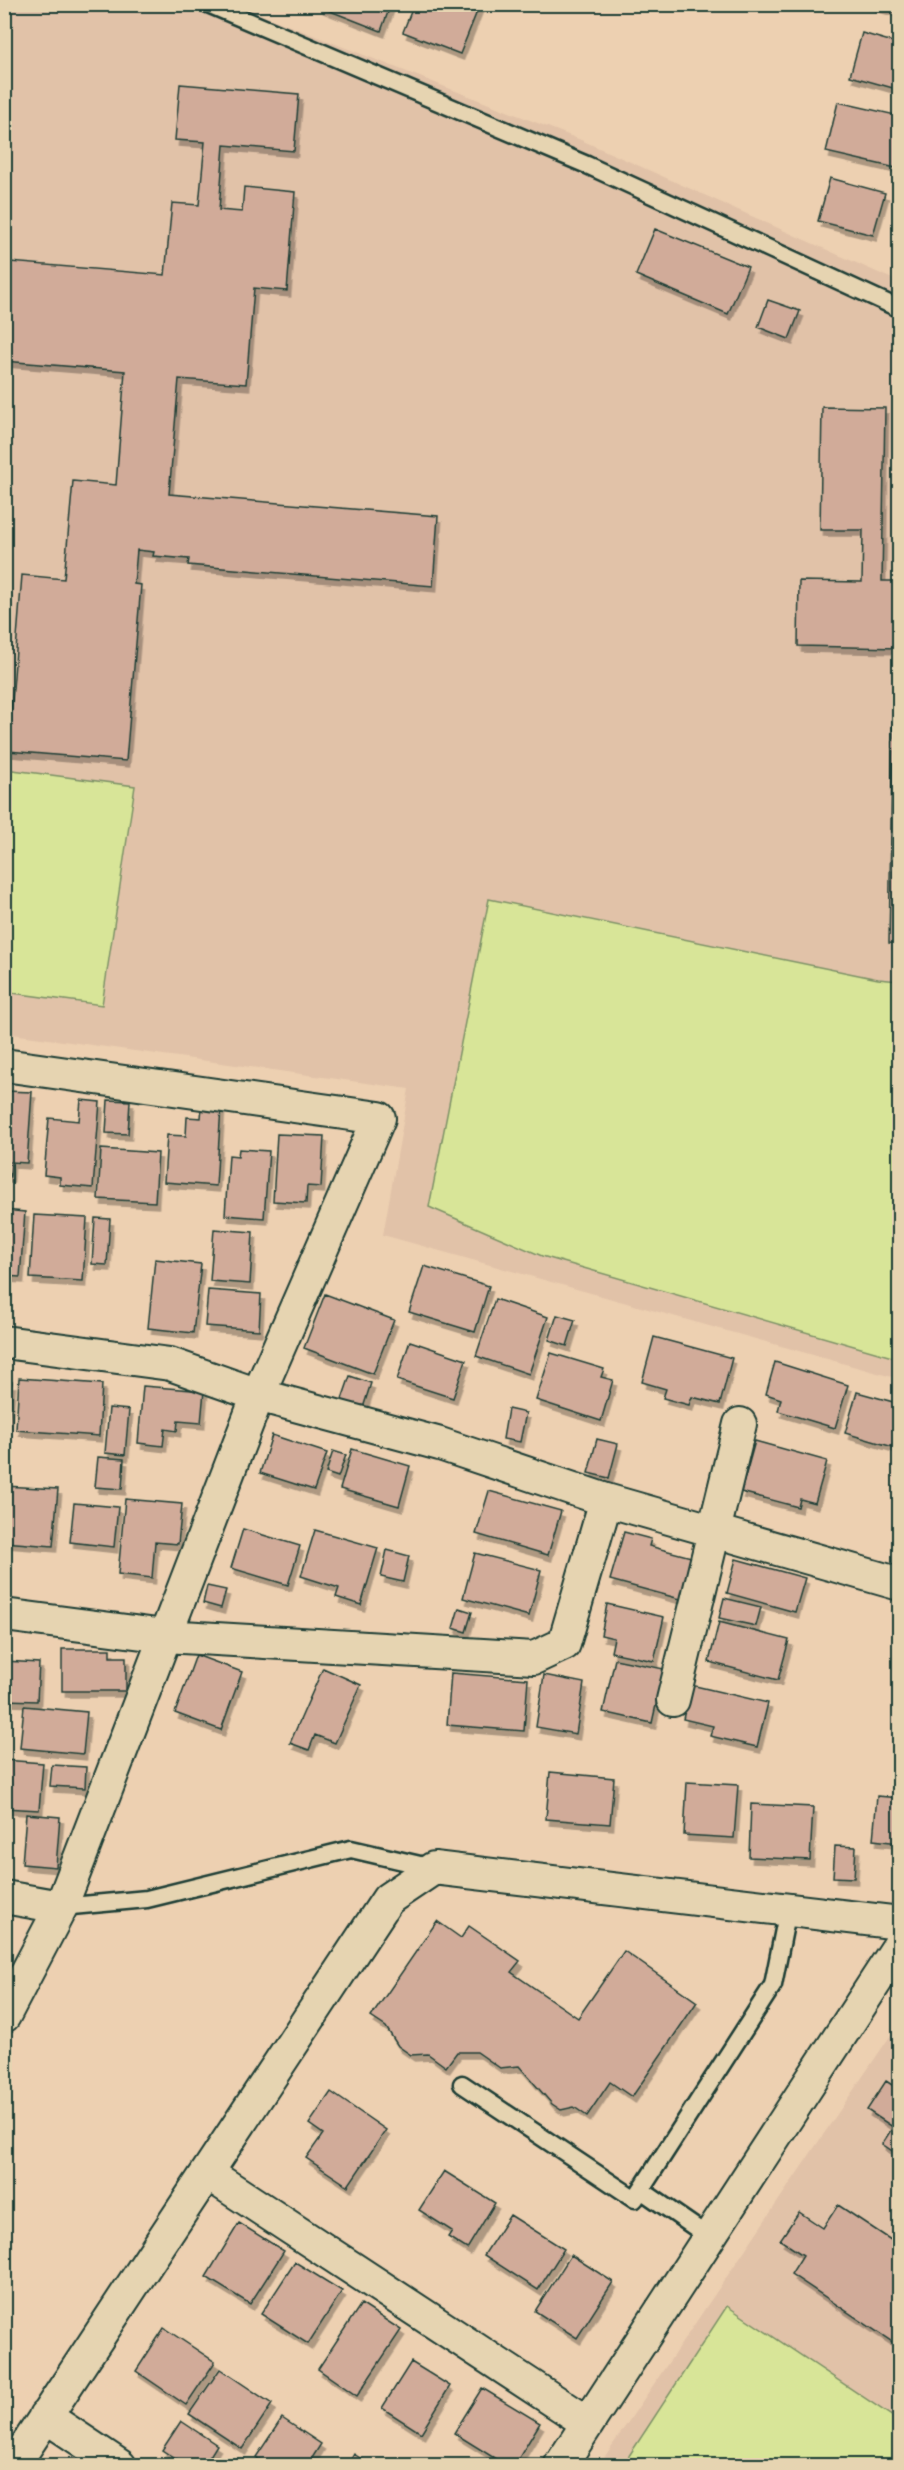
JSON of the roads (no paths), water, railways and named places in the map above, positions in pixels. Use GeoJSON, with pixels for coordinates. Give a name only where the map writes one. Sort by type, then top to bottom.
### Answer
{"type":"FeatureCollection","features":[{"type":"Feature","properties":{"kind":"street"},"geometry":{"type":"LineString","coordinates":[[4,1065],[379,1118],[258,1395],[61,1907],[4,2016]]}},
{"type":"Feature","properties":{"kind":"street"},"geometry":{"type":"LineString","coordinates":[[4,1342],[170,1364],[258,1395],[440,1444],[606,1500],[900,1584]]}},
{"type":"Feature","properties":{"kind":"street"},"geometry":{"type":"LineString","coordinates":[[673,1700],[716,1531],[740,1424]]}},
{"type":"Feature","properties":{"kind":"street"},"geometry":{"type":"LineString","coordinates":[[4,1615],[165,1636],[534,1658],[564,1644],[606,1500]]}},
{"type":"Feature","properties":{"kind":"street"},"geometry":{"type":"LineString","coordinates":[[13,2466],[388,1899],[434,1868],[900,1923]]}},
{"type":"Feature","properties":{"kind":"street"},"geometry":{"type":"LineString","coordinates":[[4,1897],[61,1907]]}},
{"type":"Feature","properties":{"kind":"street"},"geometry":{"type":"LineString","coordinates":[[560,2466],[900,1944]]}},
{"type":"Feature","properties":{"kind":"street"},"geometry":{"type":"LineString","coordinates":[[207,2173],[588,2423]]}},
{"type":"Feature","properties":{"kind":"street"},"geometry":{"type":"LineString","coordinates":[[45,2416],[120,2466]]}},
{"type":"Feature","properties":{"kind":"lane"},"geometry":{"type":"LineString","coordinates":[[208,4],[587,165],[900,309]]}},
{"type":"Feature","properties":{"kind":"lane"},"geometry":{"type":"LineString","coordinates":[[61,1907],[147,1899],[351,1849],[434,1868]]}},
{"type":"Feature","properties":{"kind":"lane"},"geometry":{"type":"LineString","coordinates":[[462,2084],[635,2199],[773,1985],[788,1910]]}},
{"type":"Feature","properties":{"kind":"lane"},"geometry":{"type":"LineString","coordinates":[[641,2190],[709,2237]]}}]}
